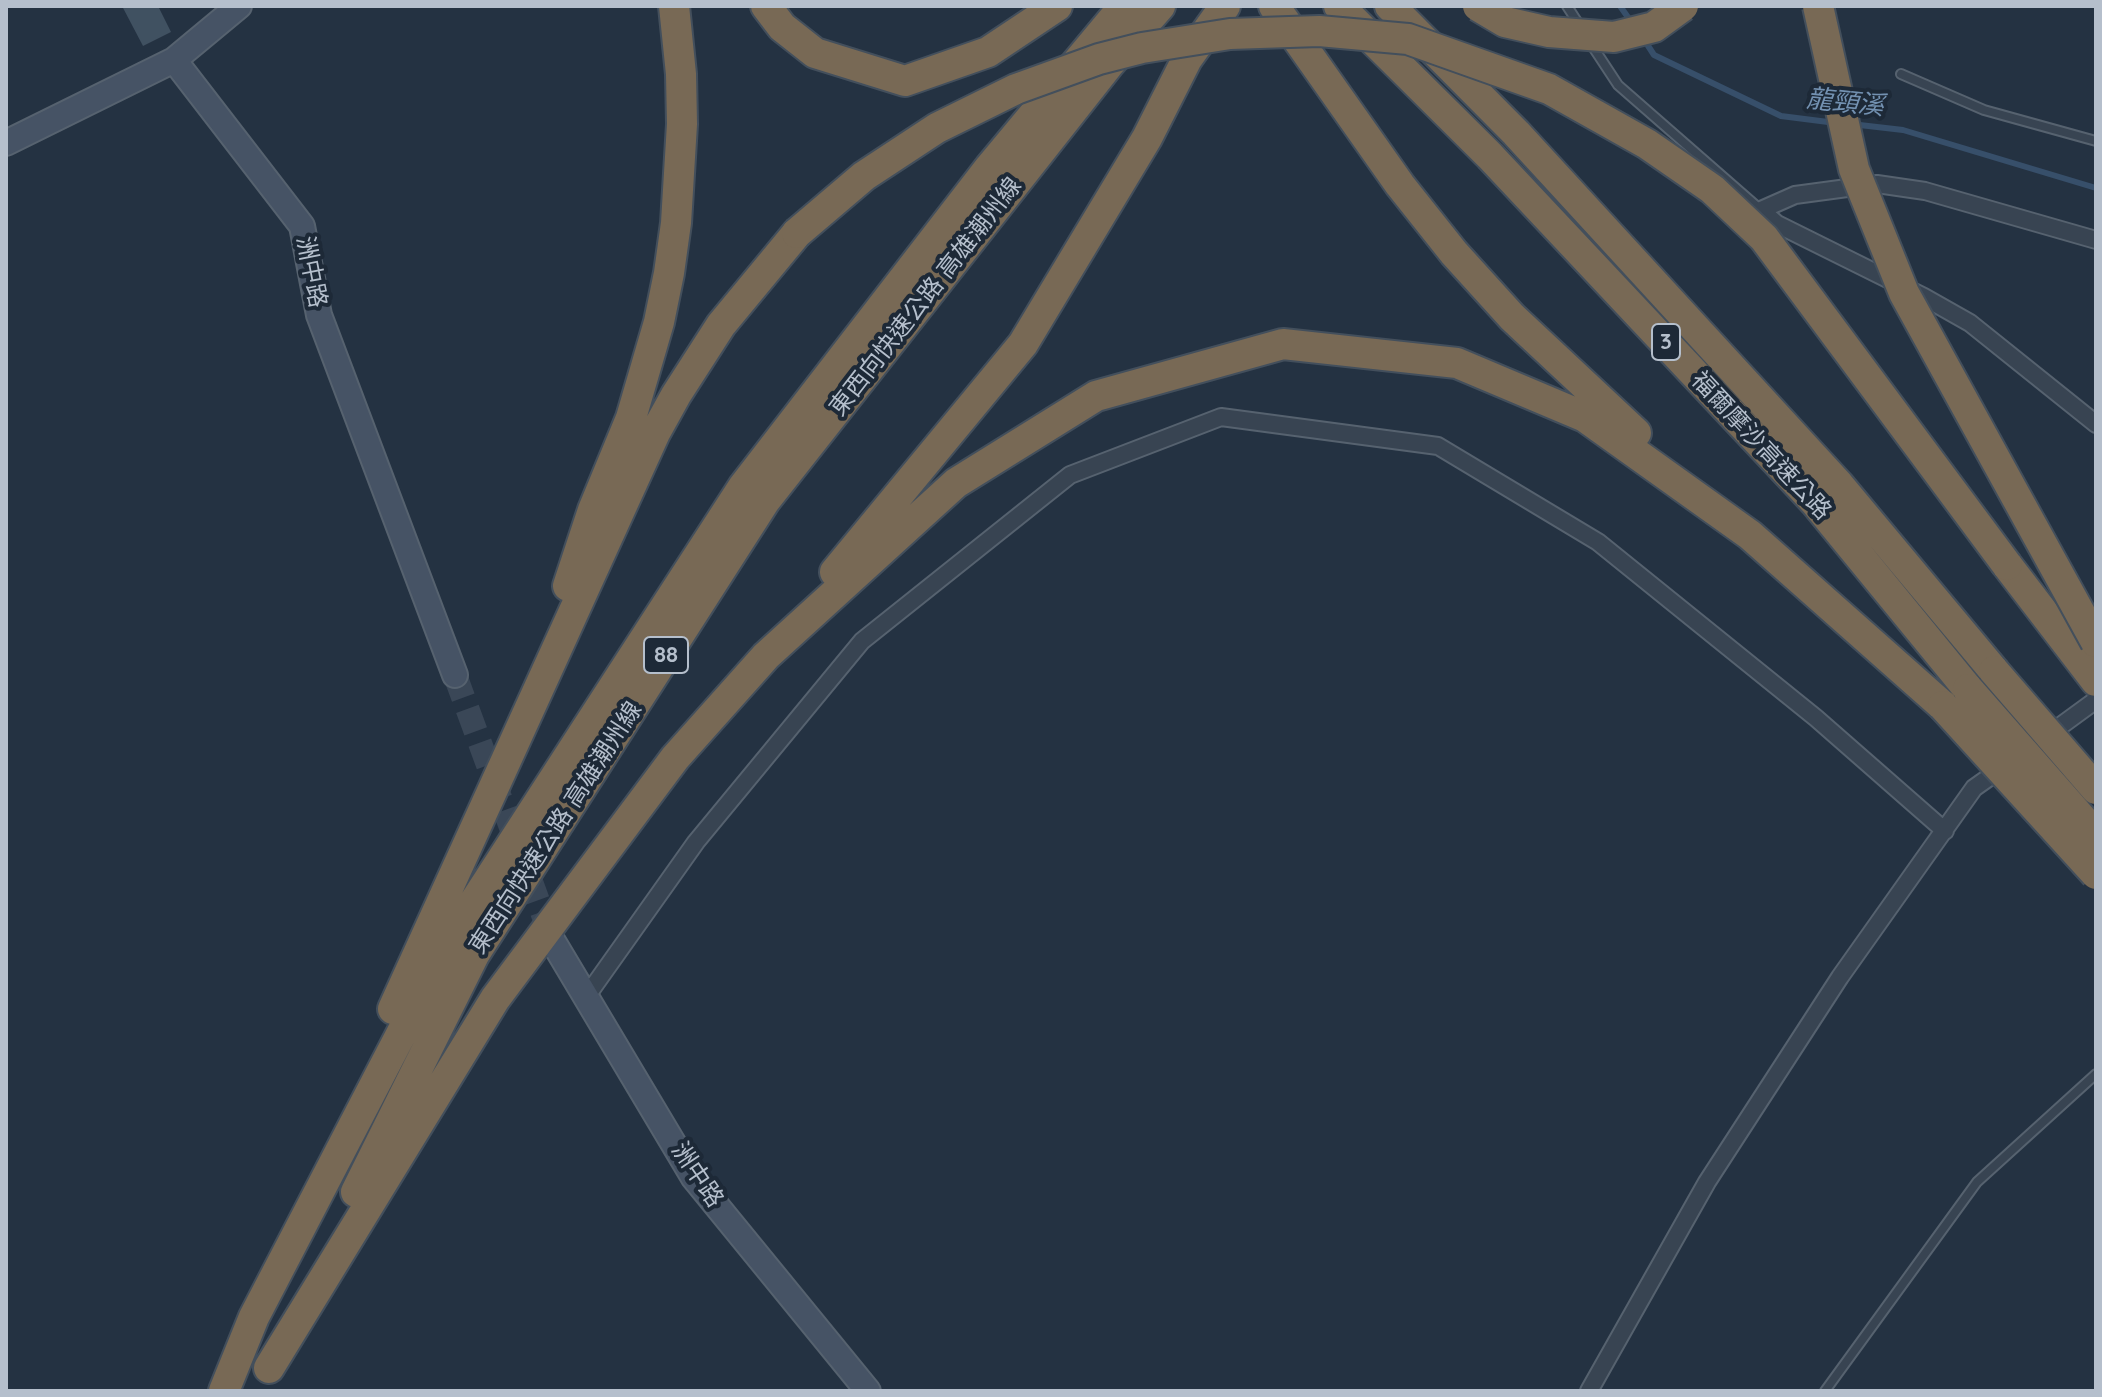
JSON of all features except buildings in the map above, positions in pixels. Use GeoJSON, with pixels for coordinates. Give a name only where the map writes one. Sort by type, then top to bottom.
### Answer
{"type":"FeatureCollection","features":[{"type":"Feature","properties":{"kind":"highway"},"geometry":{"type":"LineString","coordinates":[[519,735],[593,510],[631,418],[659,322],[669,273],[680,173],[681,74],[674,6]]}},
{"type":"Feature","properties":{"kind":"highway"},"geometry":{"type":"LineString","coordinates":[[766,6],[782,27],[815,53],[905,81],[988,52],[1057,6]]}},
{"type":"Feature","properties":{"kind":"highway","name":"東西向快速公路 高雄潮州線"},"geometry":{"type":"LineString","coordinates":[[224,1391],[254,1317],[451,938],[743,487],[990,167],[1124,6]]}},
{"type":"Feature","properties":{"kind":"highway","name":"東西向快速公路 高雄潮州線"},"geometry":{"type":"LineString","coordinates":[[264,1379],[474,955],[765,501],[1100,76],[1160,6]]}},
{"type":"Feature","properties":{"kind":"highway"},"geometry":{"type":"LineString","coordinates":[[264,1379],[495,999],[675,758],[766,656],[1023,344],[1147,138],[1187,59],[1225,6]]}},
{"type":"Feature","properties":{"kind":"highway"},"geometry":{"type":"LineString","coordinates":[[1274,6],[1400,185],[1454,253],[1502,306],[1609,409],[1943,706],[2096,874]]}},
{"type":"Feature","properties":{"kind":"highway","name":"福爾摩沙高速公路"},"geometry":{"type":"LineString","coordinates":[[1390,6],[1516,133],[1839,485],[2096,789]]}},
{"type":"Feature","properties":{"kind":"highway"},"geometry":{"type":"LineString","coordinates":[[1478,6],[1505,22],[1549,32],[1614,37],[1654,27],[1683,6]]}},
{"type":"Feature","properties":{"kind":"highway"},"geometry":{"type":"LineString","coordinates":[[1818,6],[1854,169],[1904,293],[2096,642]]}},
{"type":"Feature","properties":{"kind":"highway","name":"福爾摩沙高速公路"},"geometry":{"type":"LineString","coordinates":[[1342,9],[1490,156],[1815,502],[1968,689],[2096,835]]}},
{"type":"Feature","properties":{"kind":"highway"},"geometry":{"type":"LineString","coordinates":[[254,1317],[637,472],[676,395],[737,304],[797,233],[864,176],[937,128],[1016,89],[1070,68],[1142,48],[1230,34],[1319,31],[1408,39],[1549,89],[1647,144],[1712,189],[1764,238],[2096,681]]}},
{"type":"Feature","properties":{"kind":"highway"},"geometry":{"type":"LineString","coordinates":[[766,656],[956,483],[1096,396],[1283,344],[1457,363],[1585,417],[1750,535]]}},
{"type":"Feature","properties":{"kind":"street"},"geometry":{"type":"LineString","coordinates":[[10,131],[174,60],[239,6]]}},
{"type":"Feature","properties":{"kind":"street","name":"洲中路"},"geometry":{"type":"LineString","coordinates":[[174,60],[302,226],[319,315],[455,675]]}},
{"type":"Feature","properties":{"kind":"street"},"geometry":{"type":"LineString","coordinates":[[2096,240],[1925,191],[1877,184],[1795,195],[1761,210],[1777,224],[1970,323],[2096,424]]}},
{"type":"Feature","properties":{"kind":"street"},"geometry":{"type":"LineString","coordinates":[[586,997],[696,842],[862,641],[1070,475],[1221,417],[1438,446],[1598,542],[1816,718],[1945,831]]}},
{"type":"Feature","properties":{"kind":"street"},"geometry":{"type":"LineString","coordinates":[[1589,1391],[1707,1182],[1840,977],[1974,788],[2096,700]]}},
{"type":"Feature","properties":{"kind":"street","name":"洲中路"},"geometry":{"type":"LineString","coordinates":[[552,940],[694,1178],[868,1391]]}},
{"type":"Feature","properties":{"kind":"lane"},"geometry":{"type":"LineString","coordinates":[[1567,6],[1618,85],[1761,210]]}},
{"type":"Feature","properties":{"kind":"lane"},"geometry":{"type":"LineString","coordinates":[[1901,74],[1984,110],[2096,141]]}},
{"type":"Feature","properties":{"kind":"lane"},"geometry":{"type":"LineString","coordinates":[[1825,1391],[1977,1182],[2096,1074]]}},
{"type":"Feature","properties":{"kind":"waterway","name":"龍頸溪"},"geometry":{"type":"LineString","coordinates":[[1620,6],[1632,23]]}},
{"type":"Feature","properties":{"kind":"waterway","name":"龍頸溪"},"geometry":{"type":"LineString","coordinates":[[1643,38],[1654,55],[1781,116],[1836,123]]}},
{"type":"Feature","properties":{"kind":"waterway","name":"龍頸溪"},"geometry":{"type":"LineString","coordinates":[[1851,124],[1903,130],[2096,188]]}},
{"type":"Feature","properties":{"kind":"tunnel"},"geometry":{"type":"LineString","coordinates":[[455,675],[552,939]]}}]}
